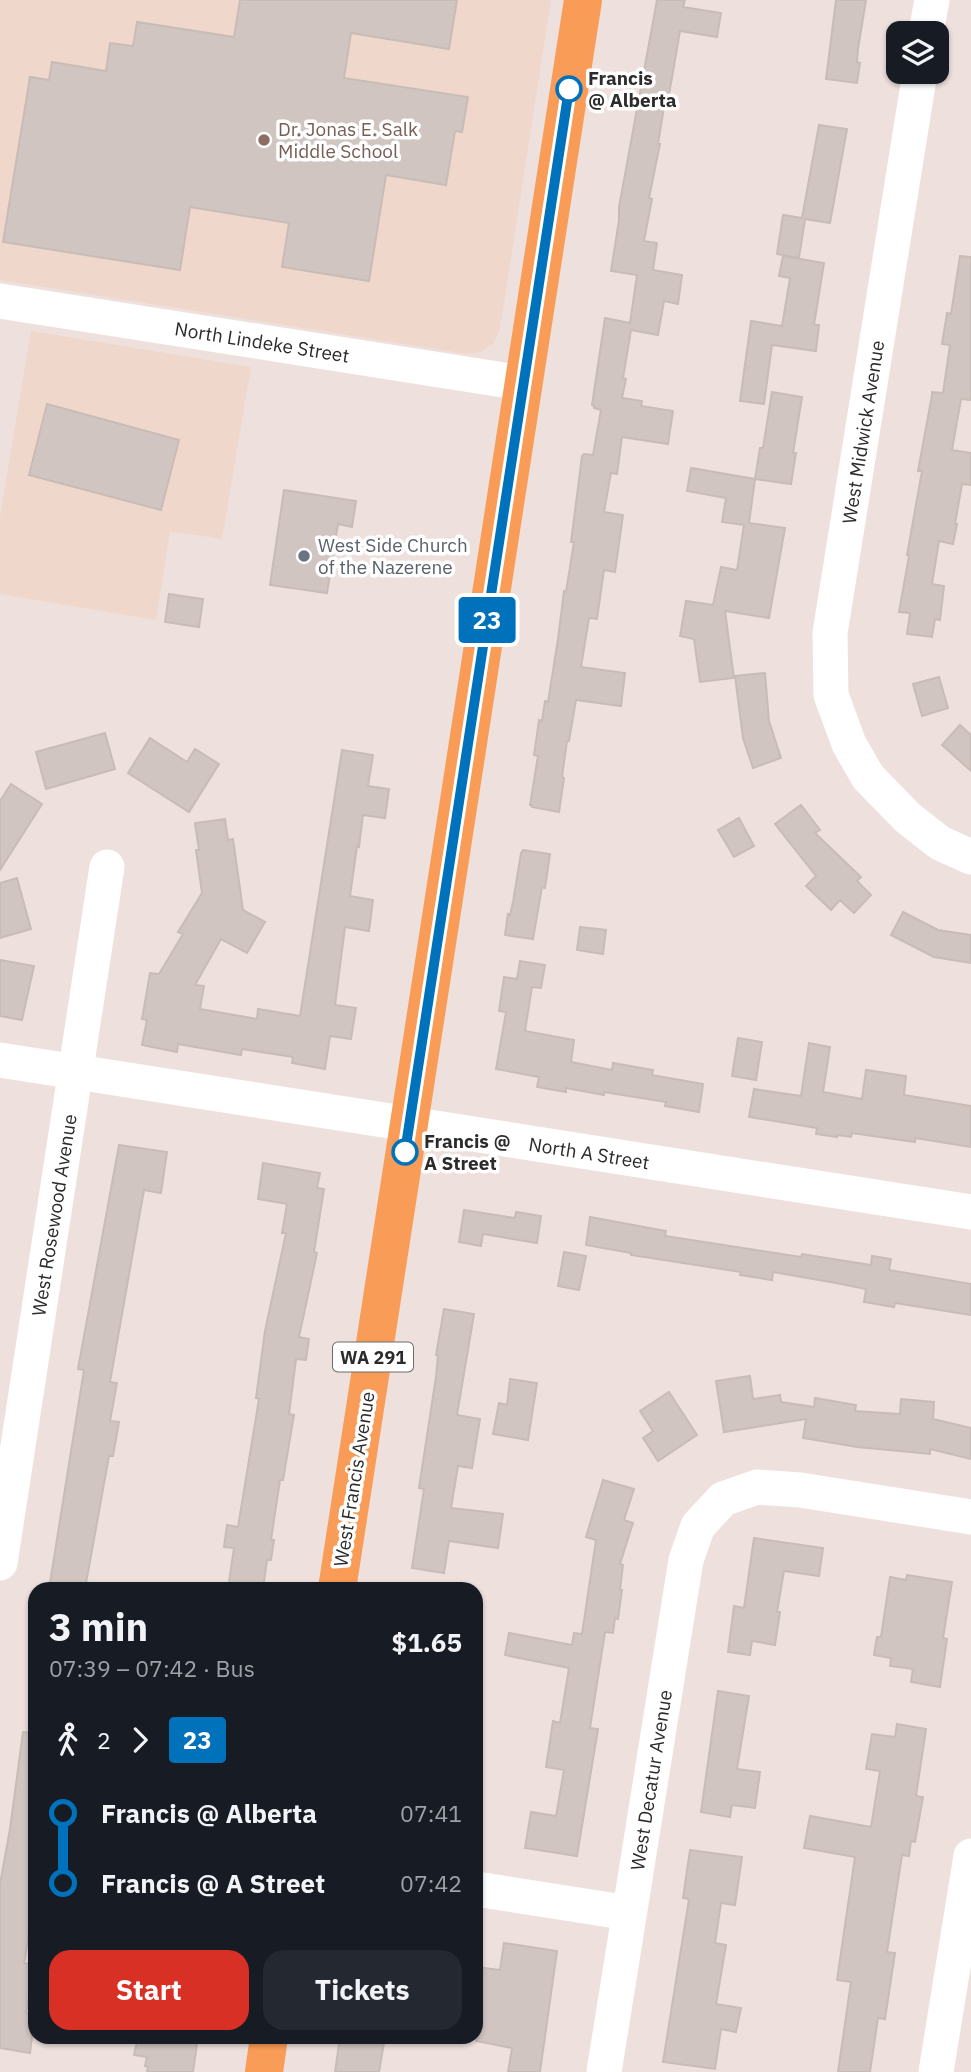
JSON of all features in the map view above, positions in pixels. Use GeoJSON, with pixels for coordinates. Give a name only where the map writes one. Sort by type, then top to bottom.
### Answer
{"type":"FeatureCollection","features":[{"type":"Feature","properties":{"kind":"main road","name":"West Francis Avenue"},"geometry":{"type":"LineString","coordinates":[[338,1582],[583,0]]}},
{"type":"Feature","properties":{"kind":"main road"},"geometry":{"type":"LineString","coordinates":[[264,2072],[268,2044]]}},
{"type":"Feature","properties":{"kind":"street"},"geometry":{"type":"LineString","coordinates":[[928,21],[932,0]]}},
{"type":"Feature","properties":{"kind":"street","name":"West Midwick Avenue"},"geometry":{"type":"LineString","coordinates":[[918,84],[830,633],[831,695],[849,744],[873,784],[908,818],[940,843],[971,857]]}},
{"type":"Feature","properties":{"kind":"street","name":"North Lindeke Street"},"geometry":{"type":"LineString","coordinates":[[0,301],[523,383]]}},
{"type":"Feature","properties":{"kind":"street","name":"West Rosewood Avenue"},"geometry":{"type":"LineString","coordinates":[[0,1563],[107,867]]}},
{"type":"Feature","properties":{"kind":"street","name":"North A Street"},"geometry":{"type":"LineString","coordinates":[[0,1060],[971,1212]]}},
{"type":"Feature","properties":{"kind":"street","name":"West Decatur Avenue"},"geometry":{"type":"LineString","coordinates":[[604,2072],[686,1560],[698,1526],[723,1499],[757,1487],[800,1490],[971,1517]]}},
{"type":"Feature","properties":{"kind":"street"},"geometry":{"type":"LineString","coordinates":[[936,2072],[971,1856]]}},
{"type":"Feature","properties":{"kind":"street"},"geometry":{"type":"LineString","coordinates":[[483,1890],[629,1913]]}},
{"type":"Feature","properties":{"kind":"shaded area","name":"Dr. Jonas E. Salk Middle School"},"geometry":{"type":"Polygon","coordinates":[[[0,0],[551,0],[500,329],[493,344],[481,352],[467,354],[0,280],[0,0]]]}},
{"type":"Feature","properties":{"kind":"shaded area"},"geometry":{"type":"Polygon","coordinates":[[[31,331],[251,367],[222,539],[170,531],[156,620],[0,594],[0,517],[31,331]]]}},
{"type":"Feature","properties":{"kind":"building"},"geometry":{"type":"Polygon","coordinates":[[[240,0],[457,0],[449,49],[351,33],[344,78],[468,97],[462,132],[455,131],[446,185],[386,175],[369,281],[282,267],[289,223],[190,207],[180,270],[3,242],[30,77],[49,80],[52,62],[106,71],[110,43],[133,46],[137,22],[234,37],[240,0]]]}},
{"type":"Feature","properties":{"kind":"building"},"geometry":{"type":"Polygon","coordinates":[[[657,0],[685,0],[683,7],[721,13],[717,37],[680,31],[669,95],[666,95],[644,241],[657,243],[653,270],[682,275],[678,304],[664,301],[658,335],[631,330],[623,378],[626,379],[622,398],[642,401],[641,406],[673,411],[668,444],[622,437],[617,474],[611,473],[604,512],[623,515],[615,572],[604,570],[597,619],[589,618],[581,667],[625,673],[621,706],[576,700],[567,741],[559,812],[530,805],[538,756],[534,755],[539,720],[542,721],[545,701],[548,702],[564,591],[566,592],[574,542],[571,542],[582,456],[593,455],[601,410],[592,405],[605,318],[630,323],[637,275],[611,271],[619,207],[657,0]]]}},
{"type":"Feature","properties":{"kind":"building"},"geometry":{"type":"Polygon","coordinates":[[[836,0],[866,0],[858,49],[857,62],[860,63],[857,83],[826,79],[836,0]]]}},
{"type":"Feature","properties":{"kind":"building"},"geometry":{"type":"Polygon","coordinates":[[[819,125],[847,129],[830,223],[805,219],[799,258],[777,254],[783,215],[802,218],[819,125]]]}},
{"type":"Feature","properties":{"kind":"building"},"geometry":{"type":"Polygon","coordinates":[[[783,256],[824,263],[814,325],[819,325],[816,351],[772,345],[764,404],[740,401],[751,321],[782,326],[790,278],[779,276],[783,256]]]}},
{"type":"Feature","properties":{"kind":"building"},"geometry":{"type":"Polygon","coordinates":[[[960,256],[971,257],[971,400],[961,399],[952,450],[971,453],[971,485],[962,484],[953,544],[939,541],[932,584],[944,586],[940,620],[935,619],[932,637],[907,634],[910,613],[899,612],[922,471],[918,471],[932,392],[943,393],[950,345],[942,344],[947,313],[951,314],[960,256]]]}},
{"type":"Feature","properties":{"kind":"building"},"geometry":{"type":"Polygon","coordinates":[[[772,392],[802,397],[791,484],[755,479],[772,392]]]}},
{"type":"Feature","properties":{"kind":"building"},"geometry":{"type":"Polygon","coordinates":[[[47,404],[179,440],[161,510],[29,475],[47,404]]]}},
{"type":"Feature","properties":{"kind":"building"},"geometry":{"type":"Polygon","coordinates":[[[691,468],[755,479],[749,523],[785,528],[769,618],[725,611],[734,678],[700,682],[694,639],[680,636],[686,601],[713,605],[721,567],[737,570],[744,525],[722,522],[726,498],[687,491],[691,468]]]}},
{"type":"Feature","properties":{"kind":"building","name":"West Side Church of the Nazerene"},"geometry":{"type":"Polygon","coordinates":[[[284,490],[356,501],[352,527],[338,524],[327,593],[270,585],[284,490]]]}},
{"type":"Feature","properties":{"kind":"building"},"geometry":{"type":"Polygon","coordinates":[[[169,594],[203,599],[199,627],[165,622],[169,594]]]}},
{"type":"Feature","properties":{"kind":"building"},"geometry":{"type":"Polygon","coordinates":[[[765,673],[769,721],[781,758],[753,768],[743,738],[735,676],[765,673]]]}},
{"type":"Feature","properties":{"kind":"building"},"geometry":{"type":"Polygon","coordinates":[[[939,677],[948,708],[922,716],[913,684],[939,677]]]}},
{"type":"Feature","properties":{"kind":"building"},"geometry":{"type":"Polygon","coordinates":[[[960,725],[971,735],[971,771],[942,745],[960,725]]]}},
{"type":"Feature","properties":{"kind":"building"},"geometry":{"type":"Polygon","coordinates":[[[105,733],[115,769],[46,789],[36,752],[105,733]]]}},
{"type":"Feature","properties":{"kind":"building"},"geometry":{"type":"Polygon","coordinates":[[[150,738],[187,762],[195,749],[219,764],[189,812],[128,773],[150,738]]]}},
{"type":"Feature","properties":{"kind":"building"},"geometry":{"type":"Polygon","coordinates":[[[342,750],[373,755],[368,786],[389,789],[385,818],[363,815],[359,847],[357,846],[350,896],[373,900],[369,931],[345,927],[335,1005],[356,1008],[351,1039],[330,1036],[325,1069],[292,1063],[293,1057],[242,1049],[241,1055],[178,1044],[177,1052],[142,1045],[147,1020],[142,1019],[150,973],[159,974],[183,934],[178,932],[202,893],[195,823],[225,819],[228,840],[233,839],[243,910],[265,922],[247,953],[221,939],[195,985],[204,986],[200,1009],[257,1019],[258,1009],[300,1016],[342,750]]]}},
{"type":"Feature","properties":{"kind":"building"},"geometry":{"type":"Polygon","coordinates":[[[11,784],[42,804],[0,870],[0,801],[11,784]]]}},
{"type":"Feature","properties":{"kind":"building"},"geometry":{"type":"Polygon","coordinates":[[[801,805],[820,830],[815,833],[861,877],[857,881],[871,895],[854,913],[840,900],[831,910],[806,886],[816,876],[775,824],[801,805]]]}},
{"type":"Feature","properties":{"kind":"building"},"geometry":{"type":"Polygon","coordinates":[[[739,818],[754,846],[734,857],[718,830],[739,818]]]}},
{"type":"Feature","properties":{"kind":"building"},"geometry":{"type":"Polygon","coordinates":[[[523,850],[550,854],[533,939],[505,935],[523,850]]]}},
{"type":"Feature","properties":{"kind":"building"},"geometry":{"type":"Polygon","coordinates":[[[17,878],[31,929],[0,938],[0,883],[17,878]]]}},
{"type":"Feature","properties":{"kind":"building"},"geometry":{"type":"Polygon","coordinates":[[[903,912],[938,930],[971,935],[971,963],[934,957],[891,935],[903,912]]]}},
{"type":"Feature","properties":{"kind":"building"},"geometry":{"type":"Polygon","coordinates":[[[580,927],[606,930],[603,954],[577,950],[580,927]]]}},
{"type":"Feature","properties":{"kind":"building"},"geometry":{"type":"Polygon","coordinates":[[[0,960],[34,966],[22,1020],[0,1016],[0,960]]]}},
{"type":"Feature","properties":{"kind":"building"},"geometry":{"type":"Polygon","coordinates":[[[520,961],[545,965],[541,988],[532,987],[525,1031],[574,1040],[571,1062],[612,1070],[613,1063],[653,1070],[652,1075],[703,1084],[699,1112],[665,1106],[666,1102],[604,1092],[604,1095],[566,1088],[566,1092],[537,1087],[539,1077],[496,1069],[506,1012],[499,1011],[504,977],[517,979],[520,961]]]}},
{"type":"Feature","properties":{"kind":"building"},"geometry":{"type":"Polygon","coordinates":[[[738,1038],[762,1042],[756,1080],[732,1076],[738,1038]]]}},
{"type":"Feature","properties":{"kind":"building"},"geometry":{"type":"Polygon","coordinates":[[[809,1043],[830,1047],[823,1092],[862,1099],[866,1070],[906,1076],[904,1095],[971,1106],[971,1147],[915,1138],[915,1142],[852,1133],[851,1137],[837,1137],[816,1134],[817,1128],[749,1117],[754,1089],[801,1096],[809,1043]]]}},
{"type":"Feature","properties":{"kind":"building"},"geometry":{"type":"Polygon","coordinates":[[[119,1145],[167,1152],[161,1193],[144,1190],[110,1382],[117,1383],[110,1421],[119,1422],[113,1456],[109,1456],[86,1582],[50,1582],[84,1370],[78,1369],[119,1145]]]}},
{"type":"Feature","properties":{"kind":"building"},"geometry":{"type":"Polygon","coordinates":[[[263,1163],[320,1173],[317,1188],[324,1189],[314,1252],[317,1253],[299,1337],[309,1339],[306,1360],[296,1359],[289,1414],[294,1415],[283,1480],[280,1480],[271,1540],[274,1540],[271,1560],[267,1560],[264,1582],[229,1582],[234,1548],[224,1547],[227,1525],[238,1527],[259,1399],[256,1398],[265,1331],[286,1233],[282,1233],[287,1204],[258,1199],[263,1163]]]}},
{"type":"Feature","properties":{"kind":"building"},"geometry":{"type":"Polygon","coordinates":[[[464,1210],[515,1218],[516,1212],[541,1216],[537,1243],[483,1234],[481,1246],[459,1242],[464,1210]]]}},
{"type":"Feature","properties":{"kind":"building"},"geometry":{"type":"Polygon","coordinates":[[[590,1217],[666,1231],[665,1236],[801,1257],[802,1254],[871,1265],[872,1256],[891,1259],[889,1270],[971,1284],[971,1315],[895,1303],[894,1307],[864,1302],[866,1289],[836,1283],[773,1272],[772,1280],[740,1275],[741,1272],[631,1255],[586,1245],[590,1217]]]}},
{"type":"Feature","properties":{"kind":"building"},"geometry":{"type":"Polygon","coordinates":[[[564,1252],[586,1256],[579,1290],[558,1286],[564,1252]]]}},
{"type":"Feature","properties":{"kind":"building"},"geometry":{"type":"Polygon","coordinates":[[[444,1309],[474,1314],[457,1415],[480,1419],[472,1468],[458,1466],[451,1508],[503,1514],[498,1548],[449,1541],[444,1573],[412,1568],[424,1489],[419,1488],[444,1309]]]}},
{"type":"Feature","properties":{"kind":"building"},"geometry":{"type":"Polygon","coordinates":[[[750,1376],[753,1399],[780,1395],[781,1402],[814,1407],[815,1398],[856,1405],[855,1411],[900,1414],[901,1399],[934,1402],[933,1419],[971,1428],[971,1459],[930,1449],[930,1454],[857,1447],[803,1438],[806,1419],[724,1432],[716,1381],[750,1376]]]}},
{"type":"Feature","properties":{"kind":"building"},"geometry":{"type":"Polygon","coordinates":[[[510,1379],[537,1383],[528,1440],[493,1434],[499,1403],[507,1405],[510,1379]]]}},
{"type":"Feature","properties":{"kind":"building"},"geometry":{"type":"Polygon","coordinates":[[[669,1392],[697,1435],[658,1461],[643,1438],[653,1431],[640,1411],[669,1392]]]}},
{"type":"Feature","properties":{"kind":"building"},"geometry":{"type":"Polygon","coordinates":[[[603,1480],[634,1489],[624,1520],[633,1523],[620,1564],[623,1565],[618,1619],[615,1618],[613,1633],[605,1632],[590,1728],[598,1729],[577,1856],[525,1848],[531,1812],[556,1816],[564,1770],[546,1767],[553,1721],[560,1723],[569,1668],[505,1655],[509,1633],[572,1645],[574,1633],[582,1634],[596,1540],[586,1537],[603,1480]]]}},
{"type":"Feature","properties":{"kind":"building"},"geometry":{"type":"Polygon","coordinates":[[[754,1538],[823,1548],[819,1576],[784,1571],[775,1645],[752,1641],[750,1655],[728,1652],[734,1606],[744,1608],[754,1538]]]}},
{"type":"Feature","properties":{"kind":"building"},"geometry":{"type":"Polygon","coordinates":[[[907,1575],[952,1582],[943,1638],[947,1639],[940,1687],[911,1682],[913,1669],[890,1666],[891,1658],[874,1655],[877,1637],[881,1637],[890,1577],[906,1580],[907,1575]]]}},
{"type":"Feature","properties":{"kind":"building"},"geometry":{"type":"Polygon","coordinates":[[[718,1691],[749,1696],[737,1769],[760,1772],[755,1808],[732,1805],[730,1817],[701,1812],[718,1691]]]}},
{"type":"Feature","properties":{"kind":"building"},"geometry":{"type":"Polygon","coordinates":[[[897,1724],[926,1729],[916,1796],[923,1797],[915,1842],[911,1841],[909,1856],[902,1855],[887,1952],[895,1953],[885,2019],[878,2018],[870,2072],[838,2072],[851,1982],[837,1980],[855,1857],[804,1848],[810,1816],[871,1827],[880,1771],[866,1769],[872,1734],[895,1737],[897,1724]]]}},
{"type":"Feature","properties":{"kind":"building"},"geometry":{"type":"Polygon","coordinates":[[[23,1732],[28,1732],[28,1940],[24,1963],[28,1964],[26,2013],[30,2053],[0,2048],[0,1884],[23,1732]]]}},
{"type":"Feature","properties":{"kind":"building"},"geometry":{"type":"Polygon","coordinates":[[[690,1850],[742,1857],[735,1905],[721,1903],[715,1943],[726,1945],[716,2004],[741,2008],[736,2032],[721,2029],[715,2069],[663,2062],[689,1899],[683,1898],[690,1850]]]}},
{"type":"Feature","properties":{"kind":"building"},"geometry":{"type":"Polygon","coordinates":[[[504,1943],[557,1951],[540,2072],[508,2072],[512,2048],[483,2042],[483,1968],[500,1970],[504,1943]]]}},
{"type":"Feature","properties":{"kind":"building"},"geometry":{"type":"Polygon","coordinates":[[[136,2044],[197,2044],[193,2072],[147,2072],[147,2057],[134,2055],[136,2044]]]}},
{"type":"Feature","properties":{"kind":"building"},"geometry":{"type":"Polygon","coordinates":[[[339,2044],[384,2044],[379,2072],[335,2072],[339,2044]]]}},
{"type":"Feature","properties":{"kind":"bus line","name":"23"},"geometry":{"type":"LineString","coordinates":[[405,1152],[569,89]]}},
{"type":"Feature","properties":{"kind":"place","name":"Francis @ Alberta"},"geometry":{"type":"Point","coordinates":[569,89]}},
{"type":"Feature","properties":{"kind":"place","name":"Dr. Jonas E. Salk Middle School"},"geometry":{"type":"Point","coordinates":[264,140]}},
{"type":"Feature","properties":{"kind":"place","name":"West Side Church of the Nazerene"},"geometry":{"type":"Point","coordinates":[304,556]}},
{"type":"Feature","properties":{"kind":"place","name":"Francis @ A Street"},"geometry":{"type":"Point","coordinates":[405,1152]}}]}
